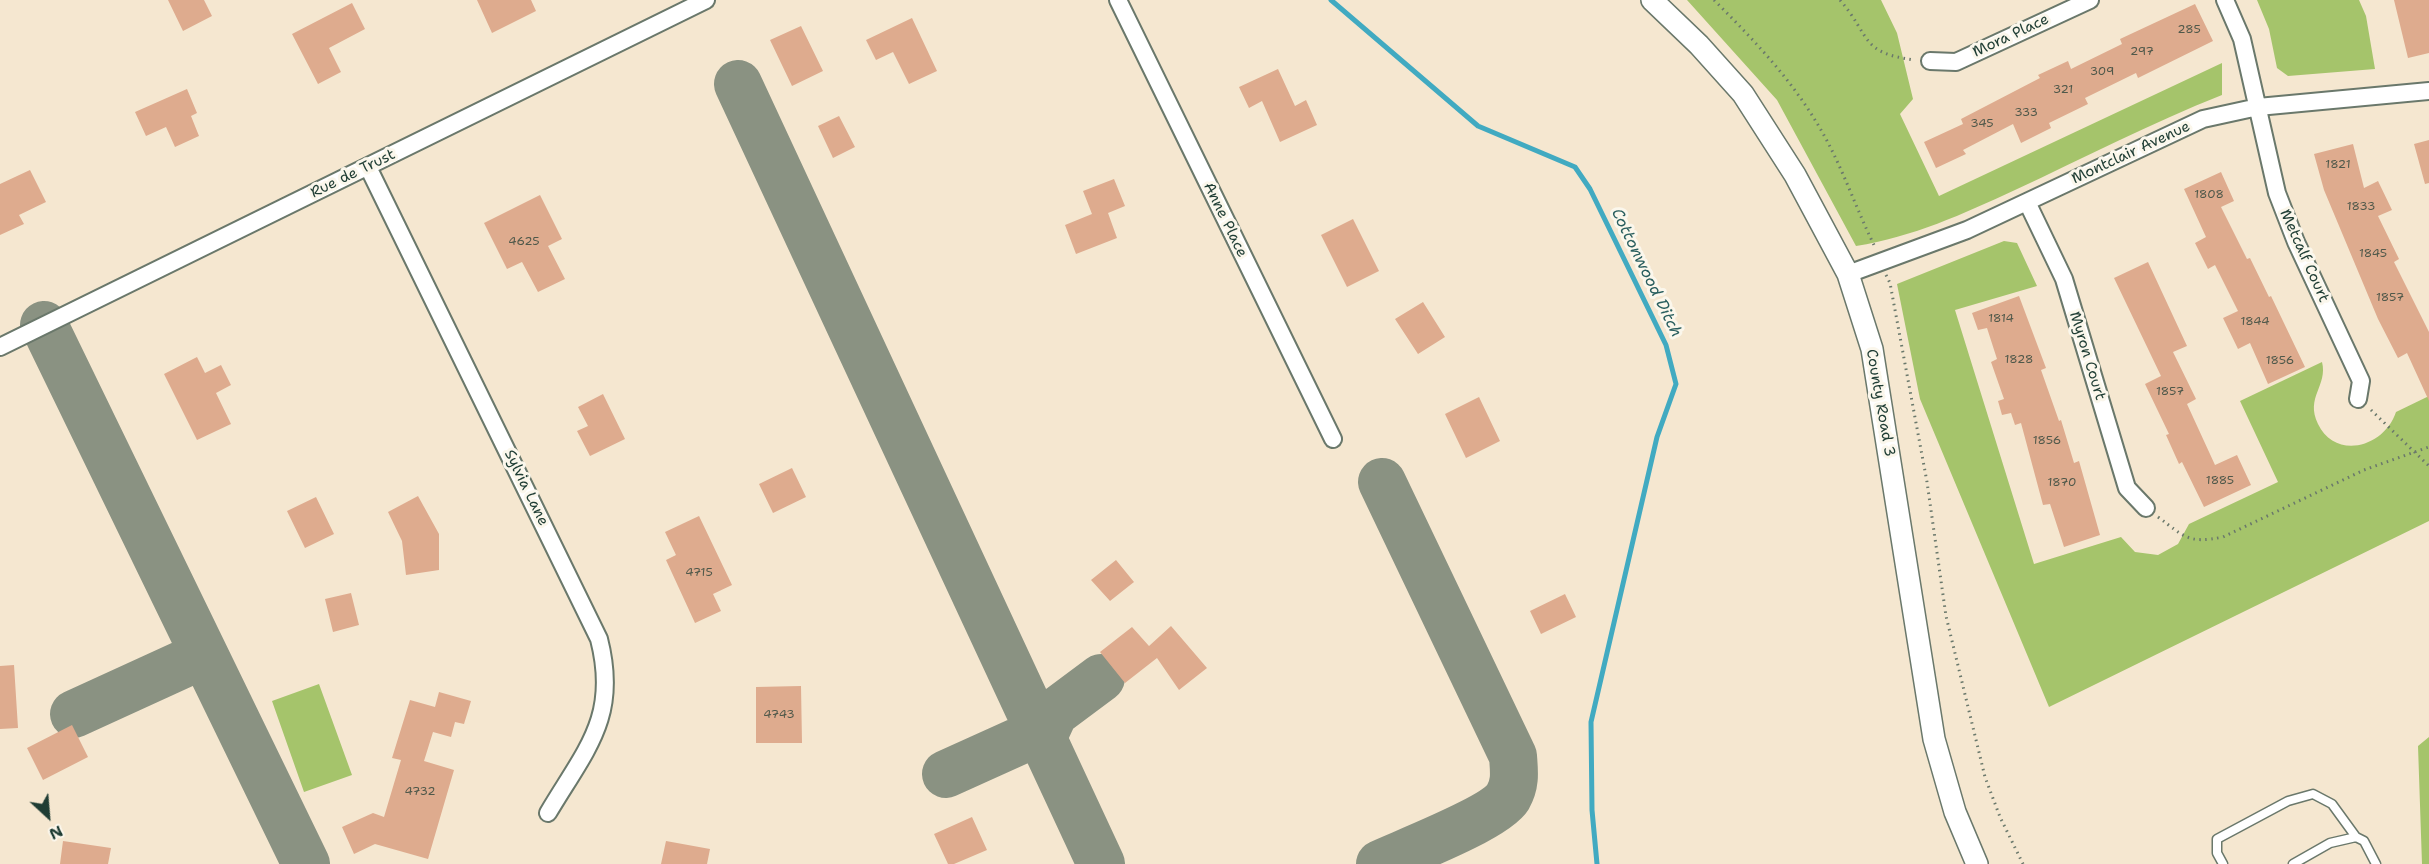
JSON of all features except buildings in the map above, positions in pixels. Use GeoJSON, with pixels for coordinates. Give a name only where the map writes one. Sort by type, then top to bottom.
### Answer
{"type":"FeatureCollection","features":[{"type":"Feature","properties":{"kind":"street","name":"Rue de Trust"},"geometry":{"type":"LineString","coordinates":[[0,346],[706,0]]}},
{"type":"Feature","properties":{"kind":"street","name":"Anne Place"},"geometry":{"type":"LineString","coordinates":[[1118,0],[1333,439]]}},
{"type":"Feature","properties":{"kind":"street","name":"County Road 3"},"geometry":{"type":"LineString","coordinates":[[1652,0],[1699,45],[1743,94],[1795,175],[1848,274],[1872,349],[1934,739],[1954,812],[1977,864]]}},
{"type":"Feature","properties":{"kind":"street","name":"Mora Place"},"geometry":{"type":"LineString","coordinates":[[1930,61],[1956,62],[2090,0]]}},
{"type":"Feature","properties":{"kind":"street","name":"Metcalf Court"},"geometry":{"type":"LineString","coordinates":[[2225,0],[2242,39],[2277,194],[2296,242],[2361,381],[2358,399]]}},
{"type":"Feature","properties":{"kind":"street","name":"Montclair Avenue"},"geometry":{"type":"LineString","coordinates":[[1848,274],[1967,230],[2203,119],[2258,107],[2429,91]]}},
{"type":"Feature","properties":{"kind":"street","name":"Sylvia Lane"},"geometry":{"type":"LineString","coordinates":[[368,167],[599,639],[606,667],[607,691],[603,713],[587,748],[548,813]]}},
{"type":"Feature","properties":{"kind":"street","name":"Myron Court"},"geometry":{"type":"LineString","coordinates":[[2027,202],[2064,279],[2127,488],[2146,508]]}},
{"type":"Feature","properties":{"kind":"lane"},"geometry":{"type":"LineString","coordinates":[[2223,864],[2217,853],[2217,838],[2288,801],[2313,794],[2332,804],[2356,837],[2364,840],[2376,864]]}},
{"type":"Feature","properties":{"kind":"lane"},"geometry":{"type":"LineString","coordinates":[[2293,864],[2330,843],[2356,837]]}},
{"type":"Feature","properties":{"kind":"path"},"geometry":{"type":"LineString","coordinates":[[1714,0],[1757,43],[1804,102],[1836,157],[1875,247]]}},
{"type":"Feature","properties":{"kind":"path"},"geometry":{"type":"LineString","coordinates":[[1840,0],[1858,21],[1872,47],[1893,57],[1930,61]]}},
{"type":"Feature","properties":{"kind":"path"},"geometry":{"type":"LineString","coordinates":[[1886,275],[1890,284],[1914,403],[1946,616],[1977,749],[2000,817],[2023,864]]}},
{"type":"Feature","properties":{"kind":"path"},"geometry":{"type":"LineString","coordinates":[[2358,399],[2429,466]]}},
{"type":"Feature","properties":{"kind":"path"},"geometry":{"type":"LineString","coordinates":[[2146,508],[2189,540],[2223,537],[2364,470],[2429,447]]}},
{"type":"Feature","properties":{"kind":"green space"},"geometry":{"type":"Polygon","coordinates":[[[1687,0],[1881,0],[1897,33],[1913,99],[1900,114],[1939,196],[2222,63],[2222,95],[2143,129],[1957,216],[1898,237],[1856,246],[1777,100],[1687,0]]]}},
{"type":"Feature","properties":{"kind":"green space"},"geometry":{"type":"Polygon","coordinates":[[[2257,0],[2359,0],[2366,16],[2375,69],[2288,76],[2277,68],[2269,29],[2257,0]]]}},
{"type":"Feature","properties":{"kind":"green space"},"geometry":{"type":"Polygon","coordinates":[[[2004,241],[2017,243],[2037,286],[1955,310],[2034,564],[2121,537],[2135,552],[2158,555],[2178,544],[2189,524],[2278,482],[2240,401],[2322,362],[2322,378],[2314,406],[2315,415],[2326,435],[2347,446],[2371,441],[2390,424],[2396,412],[2429,396],[2429,521],[2049,707],[1920,399],[1897,284],[2004,241]]]}},
{"type":"Feature","properties":{"kind":"green space"},"geometry":{"type":"Polygon","coordinates":[[[319,684],[352,775],[304,792],[272,701],[319,684]]]}},
{"type":"Feature","properties":{"kind":"green space"},"geometry":{"type":"Polygon","coordinates":[[[2429,737],[2429,864],[2422,864],[2418,746],[2429,737]]]}},
{"type":"Feature","properties":{"kind":"waterway","name":"Cottonwood Ditch"},"geometry":{"type":"LineString","coordinates":[[1331,0],[1478,126],[1575,167],[1590,189],[1666,345],[1676,384],[1657,437],[1591,722],[1592,810],[1597,864]]}},
{"type":"Feature","properties":{"kind":"taxiway"},"geometry":{"type":"LineString","coordinates":[[738,84],[1101,864]]}},
{"type":"Feature","properties":{"kind":"taxiway"},"geometry":{"type":"LineString","coordinates":[[44,325],[306,864]]}},
{"type":"Feature","properties":{"kind":"taxiway"},"geometry":{"type":"LineString","coordinates":[[1380,864],[1486,815],[1508,797],[1514,772],[1513,756],[1382,482]]}},
{"type":"Feature","properties":{"kind":"taxiway"},"geometry":{"type":"LineString","coordinates":[[74,714],[203,655]]}},
{"type":"Feature","properties":{"kind":"taxiway"},"geometry":{"type":"LineString","coordinates":[[1042,739],[1054,713],[1101,678]]}},
{"type":"Feature","properties":{"kind":"taxiway"},"geometry":{"type":"LineString","coordinates":[[946,774],[1039,732]]}}]}
